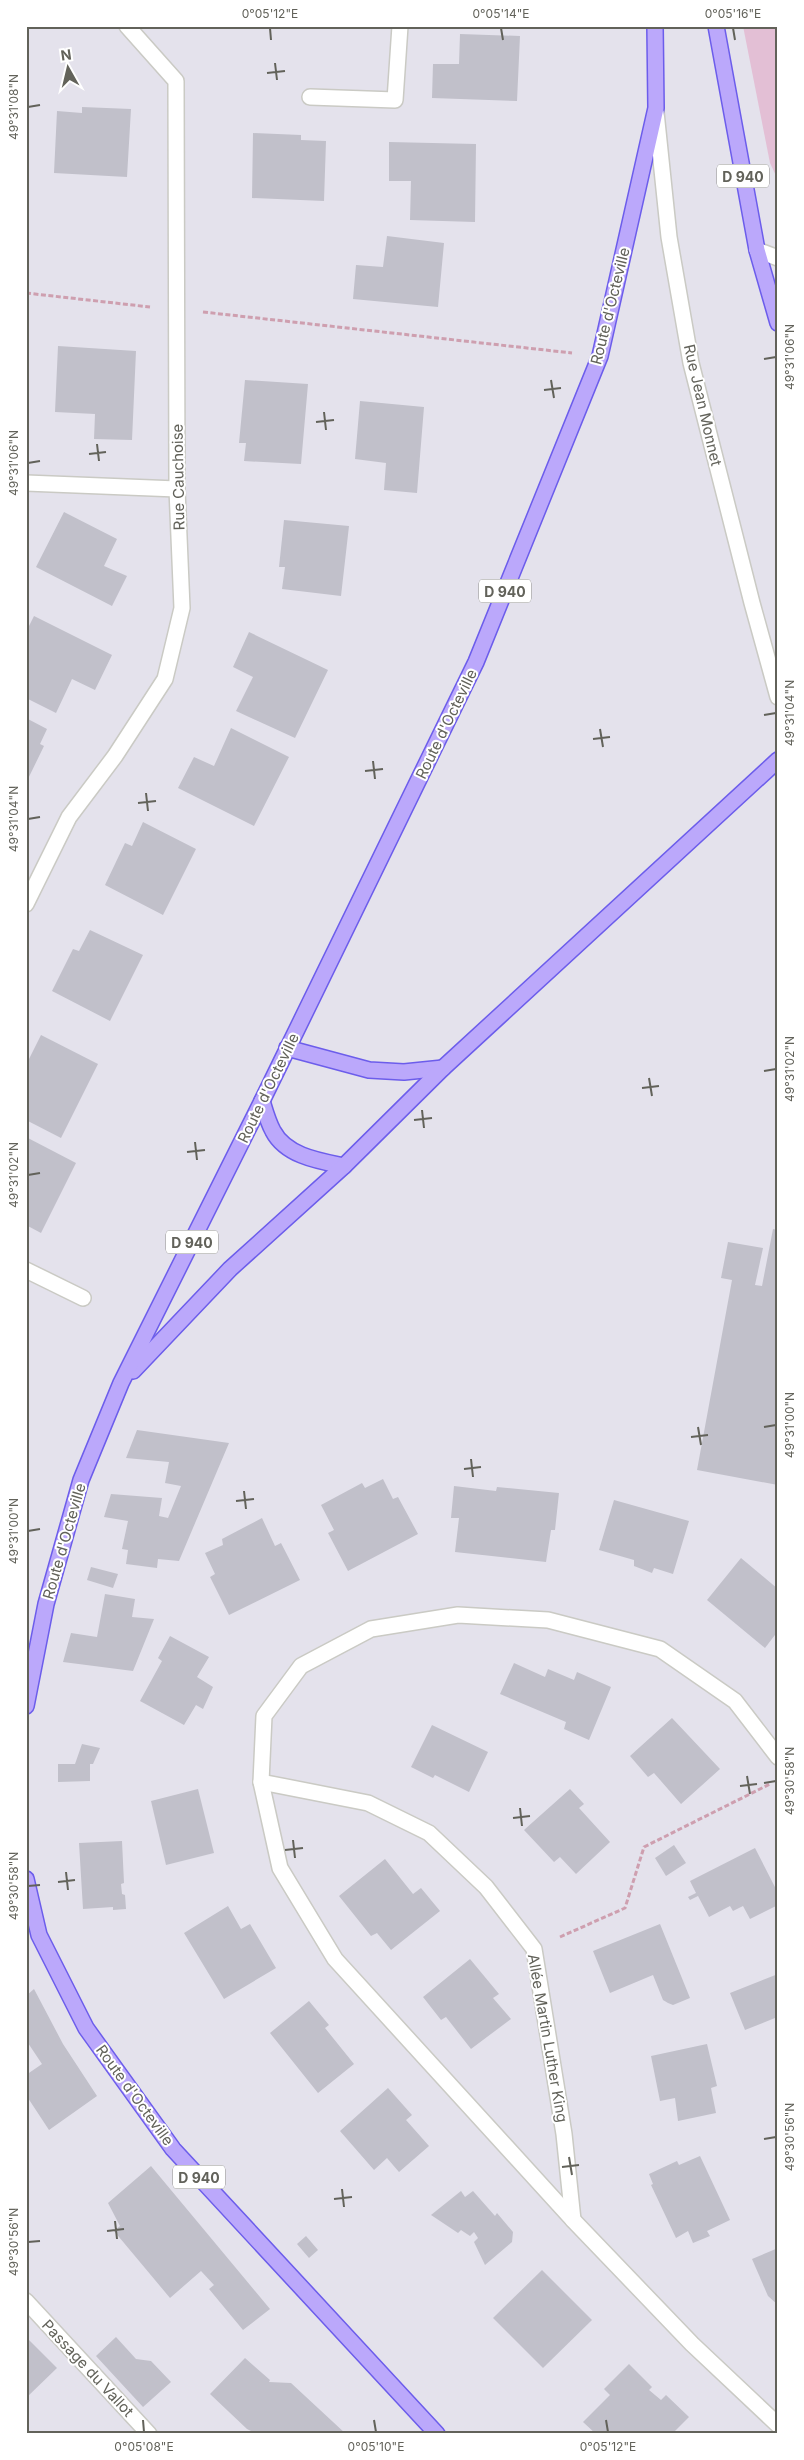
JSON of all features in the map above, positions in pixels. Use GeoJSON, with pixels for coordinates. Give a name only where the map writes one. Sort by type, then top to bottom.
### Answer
{"type":"FeatureCollection","features":[{"type":"Feature","properties":{"kind":"main road","name":"Route d'Octeville"},"geometry":{"type":"LineString","coordinates":[[26,1706],[46,1604],[81,1480],[121,1383],[262,1101],[476,662],[600,356],[656,108],[655,26]]}},
{"type":"Feature","properties":{"kind":"main road","name":"D 940"},"geometry":{"type":"LineString","coordinates":[[716,26],[757,250],[778,323]]}},
{"type":"Feature","properties":{"kind":"main road","name":"Route d'Octeville"},"geometry":{"type":"LineString","coordinates":[[121,1383],[230,1269],[344,1166],[443,1068],[778,760]]}},
{"type":"Feature","properties":{"kind":"main road"},"geometry":{"type":"LineString","coordinates":[[287,1048],[369,1070],[404,1072],[443,1068]]}},
{"type":"Feature","properties":{"kind":"main road"},"geometry":{"type":"LineString","coordinates":[[262,1101],[273,1132],[289,1148],[314,1161],[344,1166]]}},
{"type":"Feature","properties":{"kind":"main road","name":"Route d'Octeville"},"geometry":{"type":"LineString","coordinates":[[26,1879],[39,1935],[86,2028],[173,2149],[437,2434]]}},
{"type":"Feature","properties":{"kind":"street","name":"Rue Cauchoise"},"geometry":{"type":"LineString","coordinates":[[26,904],[69,817],[114,756],[165,679],[182,608],[177,489],[176,81],[127,26]]}},
{"type":"Feature","properties":{"kind":"street"},"geometry":{"type":"LineString","coordinates":[[310,96],[395,100],[400,26]]}},
{"type":"Feature","properties":{"kind":"street","name":"Rue Jean Monnet"},"geometry":{"type":"LineString","coordinates":[[656,108],[669,237],[691,363],[778,697]]}},
{"type":"Feature","properties":{"kind":"street"},"geometry":{"type":"LineString","coordinates":[[757,250],[778,258]]}},
{"type":"Feature","properties":{"kind":"street"},"geometry":{"type":"LineString","coordinates":[[26,483],[177,489]]}},
{"type":"Feature","properties":{"kind":"street"},"geometry":{"type":"LineString","coordinates":[[26,1270],[83,1298]]}},
{"type":"Feature","properties":{"kind":"street"},"geometry":{"type":"LineString","coordinates":[[778,1757],[735,1701],[660,1649],[548,1620],[458,1615],[372,1629],[301,1666],[264,1716],[261,1782],[280,1868],[334,1959],[573,2220],[692,2344],[778,2425]]}},
{"type":"Feature","properties":{"kind":"street","name":"Allée Martin Luther King"},"geometry":{"type":"LineString","coordinates":[[261,1782],[368,1803],[429,1833],[486,1887],[534,1949],[563,2125],[573,2220]]}},
{"type":"Feature","properties":{"kind":"street","name":"Passage du Vallot"},"geometry":{"type":"LineString","coordinates":[[26,2302],[149,2434]]}},
{"type":"Feature","properties":{"kind":"path"},"geometry":{"type":"LineString","coordinates":[[26,293],[600,356]]}},
{"type":"Feature","properties":{"kind":"path"},"geometry":{"type":"LineString","coordinates":[[534,1949],[625,1908],[644,1847],[778,1780]]}},
{"type":"Feature","properties":{"kind":"shaded area"},"geometry":{"type":"Polygon","coordinates":[[[743,26],[778,26],[778,180],[770,163],[743,26]]]}},
{"type":"Feature","properties":{"kind":"building"},"geometry":{"type":"Polygon","coordinates":[[[460,34],[520,36],[517,101],[432,98],[433,64],[459,64],[460,34]]]}},
{"type":"Feature","properties":{"kind":"building"},"geometry":{"type":"Polygon","coordinates":[[[82,107],[131,109],[127,177],[54,173],[57,111],[82,113],[82,107]]]}},
{"type":"Feature","properties":{"kind":"building"},"geometry":{"type":"Polygon","coordinates":[[[253,133],[301,135],[301,140],[326,141],[324,201],[252,198],[253,133]]]}},
{"type":"Feature","properties":{"kind":"building"},"geometry":{"type":"Polygon","coordinates":[[[389,142],[476,144],[475,222],[410,220],[411,181],[389,181],[389,142]]]}},
{"type":"Feature","properties":{"kind":"building"},"geometry":{"type":"Polygon","coordinates":[[[387,236],[444,243],[438,307],[353,299],[356,265],[383,267],[387,236]]]}},
{"type":"Feature","properties":{"kind":"building"},"geometry":{"type":"Polygon","coordinates":[[[58,346],[136,351],[132,440],[94,439],[95,414],[55,412],[58,346]]]}},
{"type":"Feature","properties":{"kind":"building"},"geometry":{"type":"Polygon","coordinates":[[[245,380],[308,384],[301,464],[244,461],[246,443],[239,443],[245,380]]]}},
{"type":"Feature","properties":{"kind":"building"},"geometry":{"type":"Polygon","coordinates":[[[360,401],[424,407],[417,493],[384,490],[386,463],[355,459],[360,401]]]}},
{"type":"Feature","properties":{"kind":"building"},"geometry":{"type":"Polygon","coordinates":[[[64,512],[117,539],[104,566],[127,576],[112,606],[36,567],[64,512]]]}},
{"type":"Feature","properties":{"kind":"building"},"geometry":{"type":"Polygon","coordinates":[[[284,520],[349,526],[341,596],[282,589],[285,567],[279,567],[284,520]]]}},
{"type":"Feature","properties":{"kind":"building"},"geometry":{"type":"Polygon","coordinates":[[[34,616],[112,655],[95,690],[72,679],[56,713],[26,698],[26,632],[34,616]]]}},
{"type":"Feature","properties":{"kind":"building"},"geometry":{"type":"Polygon","coordinates":[[[249,632],[328,670],[295,738],[236,711],[253,677],[233,667],[249,632]]]}},
{"type":"Feature","properties":{"kind":"building"},"geometry":{"type":"Polygon","coordinates":[[[26,718],[47,729],[40,744],[44,746],[26,783],[26,718]]]}},
{"type":"Feature","properties":{"kind":"building"},"geometry":{"type":"Polygon","coordinates":[[[231,728],[289,757],[254,826],[178,788],[194,757],[214,766],[231,728]]]}},
{"type":"Feature","properties":{"kind":"building"},"geometry":{"type":"Polygon","coordinates":[[[143,822],[196,849],[163,915],[105,885],[125,843],[132,846],[143,822]]]}},
{"type":"Feature","properties":{"kind":"building"},"geometry":{"type":"Polygon","coordinates":[[[90,930],[143,955],[110,1021],[52,991],[73,949],[79,951],[90,930]]]}},
{"type":"Feature","properties":{"kind":"building"},"geometry":{"type":"Polygon","coordinates":[[[41,1035],[98,1064],[61,1138],[26,1120],[26,1065],[41,1035]]]}},
{"type":"Feature","properties":{"kind":"building"},"geometry":{"type":"Polygon","coordinates":[[[26,1137],[76,1163],[41,1233],[26,1225],[26,1137]]]}},
{"type":"Feature","properties":{"kind":"building"},"geometry":{"type":"Polygon","coordinates":[[[773,1229],[778,1230],[778,1485],[697,1470],[732,1280],[721,1278],[728,1242],[763,1248],[755,1285],[762,1286],[773,1229]]]}},
{"type":"Feature","properties":{"kind":"building"},"geometry":{"type":"Polygon","coordinates":[[[137,1430],[229,1443],[179,1561],[158,1559],[157,1568],[126,1564],[128,1550],[122,1549],[128,1521],[104,1517],[111,1494],[162,1498],[159,1516],[168,1518],[181,1486],[165,1483],[169,1462],[126,1458],[137,1430]]]}},
{"type":"Feature","properties":{"kind":"building"},"geometry":{"type":"Polygon","coordinates":[[[383,1479],[393,1499],[398,1497],[418,1534],[348,1571],[328,1533],[334,1530],[321,1505],[362,1483],[365,1488],[383,1479]]]}},
{"type":"Feature","properties":{"kind":"building"},"geometry":{"type":"Polygon","coordinates":[[[454,1486],[496,1491],[497,1487],[559,1493],[555,1530],[551,1530],[546,1562],[455,1552],[459,1518],[451,1518],[454,1486]]]}},
{"type":"Feature","properties":{"kind":"building"},"geometry":{"type":"Polygon","coordinates":[[[614,1500],[689,1521],[673,1574],[654,1568],[652,1573],[634,1566],[634,1560],[599,1550],[614,1500]]]}},
{"type":"Feature","properties":{"kind":"building"},"geometry":{"type":"Polygon","coordinates":[[[262,1518],[275,1546],[281,1543],[300,1580],[229,1615],[210,1577],[215,1574],[205,1553],[223,1545],[222,1539],[262,1518]]]}},
{"type":"Feature","properties":{"kind":"building"},"geometry":{"type":"Polygon","coordinates":[[[741,1558],[778,1589],[778,1631],[765,1648],[707,1600],[741,1558]]]}},
{"type":"Feature","properties":{"kind":"building"},"geometry":{"type":"Polygon","coordinates":[[[91,1567],[118,1574],[113,1588],[87,1580],[91,1567]]]}},
{"type":"Feature","properties":{"kind":"building"},"geometry":{"type":"Polygon","coordinates":[[[105,1594],[135,1599],[132,1617],[154,1619],[133,1671],[63,1662],[71,1633],[97,1637],[105,1594]]]}},
{"type":"Feature","properties":{"kind":"building"},"geometry":{"type":"Polygon","coordinates":[[[170,1636],[209,1657],[197,1677],[213,1687],[203,1709],[196,1705],[184,1725],[140,1701],[162,1661],[158,1658],[170,1636]]]}},
{"type":"Feature","properties":{"kind":"building"},"geometry":{"type":"Polygon","coordinates":[[[514,1663],[545,1677],[548,1669],[574,1680],[577,1672],[611,1687],[589,1740],[564,1729],[566,1722],[500,1694],[514,1663]]]}},
{"type":"Feature","properties":{"kind":"building"},"geometry":{"type":"Polygon","coordinates":[[[672,1718],[720,1769],[681,1804],[654,1773],[648,1777],[630,1756],[672,1718]]]}},
{"type":"Feature","properties":{"kind":"building"},"geometry":{"type":"Polygon","coordinates":[[[432,1725],[488,1752],[469,1792],[435,1775],[433,1778],[411,1767],[432,1725]]]}},
{"type":"Feature","properties":{"kind":"building"},"geometry":{"type":"Polygon","coordinates":[[[82,1744],[100,1748],[93,1764],[90,1764],[90,1781],[58,1782],[58,1764],[75,1764],[82,1744]]]}},
{"type":"Feature","properties":{"kind":"building"},"geometry":{"type":"Polygon","coordinates":[[[198,1789],[214,1853],[166,1865],[151,1801],[198,1789]]]}},
{"type":"Feature","properties":{"kind":"building"},"geometry":{"type":"Polygon","coordinates":[[[570,1789],[584,1804],[579,1808],[610,1842],[576,1874],[560,1857],[554,1862],[524,1830],[570,1789]]]}},
{"type":"Feature","properties":{"kind":"building"},"geometry":{"type":"Polygon","coordinates":[[[122,1841],[124,1883],[121,1884],[122,1894],[125,1895],[126,1909],[113,1910],[113,1907],[83,1909],[79,1843],[122,1841]]]}},
{"type":"Feature","properties":{"kind":"building"},"geometry":{"type":"Polygon","coordinates":[[[674,1845],[686,1863],[666,1876],[655,1858],[674,1845]]]}},
{"type":"Feature","properties":{"kind":"building"},"geometry":{"type":"Polygon","coordinates":[[[755,1848],[778,1893],[778,1905],[750,1919],[743,1906],[733,1911],[730,1906],[709,1917],[698,1896],[690,1900],[688,1897],[696,1893],[690,1881],[755,1848]]]}},
{"type":"Feature","properties":{"kind":"building"},"geometry":{"type":"Polygon","coordinates":[[[385,1859],[413,1894],[421,1888],[440,1911],[391,1950],[377,1933],[371,1936],[339,1896],[385,1859]]]}},
{"type":"Feature","properties":{"kind":"building"},"geometry":{"type":"Polygon","coordinates":[[[228,1906],[241,1929],[250,1924],[276,1968],[224,1999],[184,1933],[228,1906]]]}},
{"type":"Feature","properties":{"kind":"building"},"geometry":{"type":"Polygon","coordinates":[[[660,1924],[690,1998],[673,2005],[663,2000],[653,1975],[610,1993],[593,1951],[660,1924]]]}},
{"type":"Feature","properties":{"kind":"building"},"geometry":{"type":"Polygon","coordinates":[[[470,1959],[499,1994],[493,1998],[511,2019],[471,2049],[446,2017],[441,2020],[423,1997],[470,1959]]]}},
{"type":"Feature","properties":{"kind":"building"},"geometry":{"type":"Polygon","coordinates":[[[778,1974],[778,2024],[775,2018],[745,2030],[730,1993],[778,1974]]]}},
{"type":"Feature","properties":{"kind":"building"},"geometry":{"type":"Polygon","coordinates":[[[34,1989],[63,2044],[97,2096],[49,2130],[26,2095],[26,2075],[42,2064],[26,2040],[26,1996],[34,1989]]]}},
{"type":"Feature","properties":{"kind":"building"},"geometry":{"type":"Polygon","coordinates":[[[309,2001],[329,2025],[325,2028],[354,2064],[318,2093],[270,2033],[309,2001]]]}},
{"type":"Feature","properties":{"kind":"building"},"geometry":{"type":"Polygon","coordinates":[[[707,2044],[717,2086],[711,2088],[716,2113],[678,2121],[675,2098],[660,2101],[651,2056],[707,2044]]]}},
{"type":"Feature","properties":{"kind":"building"},"geometry":{"type":"Polygon","coordinates":[[[388,2088],[412,2115],[406,2120],[429,2146],[399,2172],[387,2158],[374,2170],[340,2131],[388,2088]]]}},
{"type":"Feature","properties":{"kind":"building"},"geometry":{"type":"Polygon","coordinates":[[[700,2156],[730,2220],[707,2231],[710,2236],[693,2243],[688,2231],[676,2238],[651,2185],[653,2184],[649,2174],[677,2161],[679,2165],[700,2156]]]}},
{"type":"Feature","properties":{"kind":"building"},"geometry":{"type":"Polygon","coordinates":[[[151,2166],[270,2309],[243,2330],[209,2289],[214,2285],[201,2271],[170,2298],[114,2231],[120,2226],[108,2203],[151,2166]]]}},
{"type":"Feature","properties":{"kind":"building"},"geometry":{"type":"Polygon","coordinates":[[[461,2191],[465,2197],[473,2191],[495,2216],[497,2213],[513,2232],[512,2242],[485,2265],[474,2242],[478,2238],[474,2232],[470,2236],[461,2230],[458,2233],[431,2215],[461,2191]]]}},
{"type":"Feature","properties":{"kind":"building"},"geometry":{"type":"Polygon","coordinates":[[[306,2236],[318,2250],[309,2258],[297,2244],[306,2236]]]}},
{"type":"Feature","properties":{"kind":"building"},"geometry":{"type":"Polygon","coordinates":[[[778,2248],[778,2305],[768,2296],[752,2259],[778,2248]]]}},
{"type":"Feature","properties":{"kind":"building"},"geometry":{"type":"Polygon","coordinates":[[[542,2270],[592,2320],[543,2368],[493,2318],[542,2270]]]}},
{"type":"Feature","properties":{"kind":"building"},"geometry":{"type":"Polygon","coordinates":[[[26,2337],[57,2368],[26,2398],[26,2337]]]}},
{"type":"Feature","properties":{"kind":"building"},"geometry":{"type":"Polygon","coordinates":[[[116,2337],[136,2359],[151,2361],[171,2382],[143,2407],[96,2356],[116,2337]]]}},
{"type":"Feature","properties":{"kind":"building"},"geometry":{"type":"Polygon","coordinates":[[[245,2358],[270,2380],[269,2382],[291,2383],[346,2434],[257,2434],[247,2429],[210,2394],[245,2358]]]}},
{"type":"Feature","properties":{"kind":"building"},"geometry":{"type":"Polygon","coordinates":[[[629,2364],[652,2387],[649,2390],[661,2400],[666,2395],[689,2417],[672,2434],[596,2434],[583,2422],[610,2395],[604,2389],[629,2364]]]}}]}
